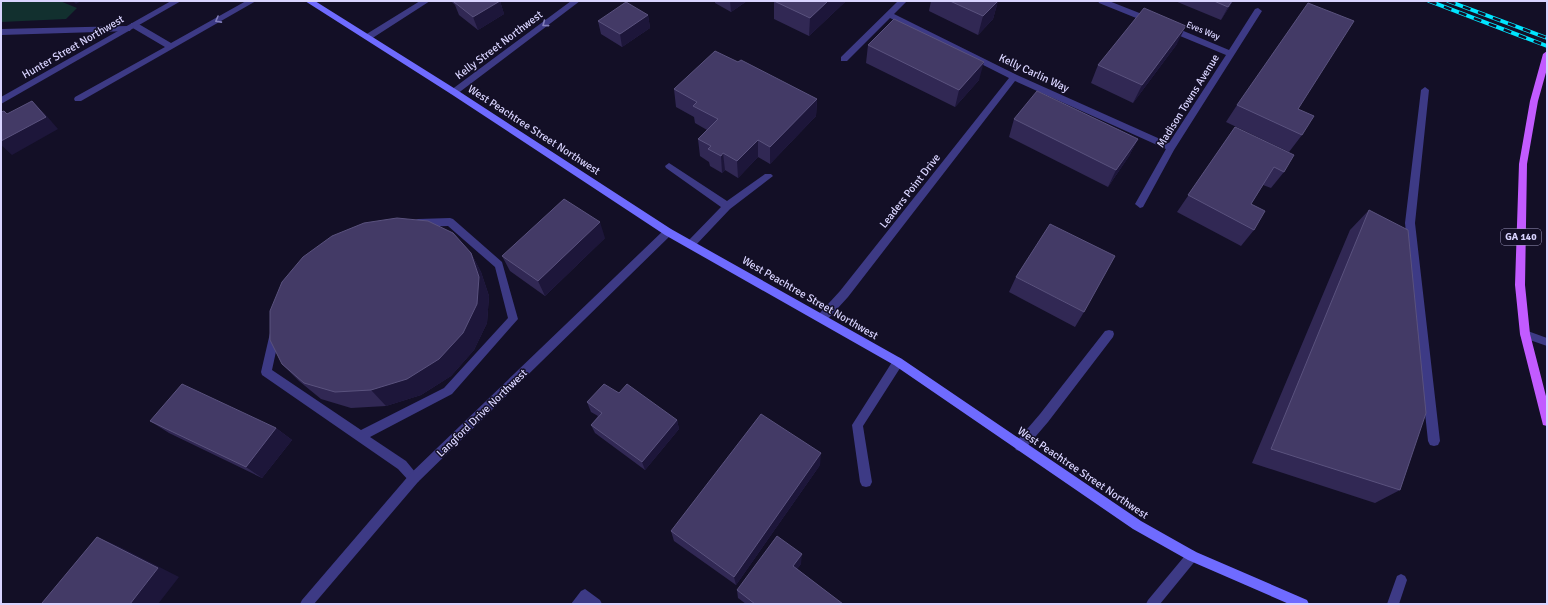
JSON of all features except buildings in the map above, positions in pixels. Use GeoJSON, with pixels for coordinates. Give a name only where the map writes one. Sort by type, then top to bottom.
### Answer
{"type":"FeatureCollection","features":[{"type":"Feature","properties":{"kind":"main road","name":"GA 140"},"geometry":{"type":"LineString","coordinates":[[1547,54],[1534,101],[1523,164],[1520,286],[1526,334],[1547,421]]}},
{"type":"Feature","properties":{"kind":"street","name":"Hunter Street Northwest"},"geometry":{"type":"LineString","coordinates":[[1,101],[177,1]]}},
{"type":"Feature","properties":{"kind":"street"},"geometry":{"type":"LineString","coordinates":[[78,99],[252,1]]}},
{"type":"Feature","properties":{"kind":"street","name":"West Peachtree Street Northwest"},"geometry":{"type":"LineString","coordinates":[[309,1],[454,92],[668,232],[898,362],[1137,525],[1192,556],[1303,604]]}},
{"type":"Feature","properties":{"kind":"street"},"geometry":{"type":"LineString","coordinates":[[368,37],[426,1]]}},
{"type":"Feature","properties":{"kind":"street","name":"Kelly Street Northwest"},"geometry":{"type":"LineString","coordinates":[[454,92],[576,1]]}},
{"type":"Feature","properties":{"kind":"street"},"geometry":{"type":"LineString","coordinates":[[844,59],[903,1]]}},
{"type":"Feature","properties":{"kind":"street","name":"Eves Way"},"geometry":{"type":"LineString","coordinates":[[1102,1],[1230,53]]}},
{"type":"Feature","properties":{"kind":"street","name":"Madison Towns Avenue"},"geometry":{"type":"LineString","coordinates":[[1140,204],[1171,148],[1258,11]]}},
{"type":"Feature","properties":{"kind":"street","name":"Kelly Carlin Way"},"geometry":{"type":"LineString","coordinates":[[890,15],[1014,77],[1171,148]]}},
{"type":"Feature","properties":{"kind":"street"},"geometry":{"type":"LineString","coordinates":[[1,32],[131,27],[170,46]]}},
{"type":"Feature","properties":{"kind":"street","name":"Leaders Point Drive"},"geometry":{"type":"LineString","coordinates":[[822,318],[844,294],[1014,77]]}},
{"type":"Feature","properties":{"kind":"street"},"geometry":{"type":"LineString","coordinates":[[1425,90],[1410,223],[1434,441]]}},
{"type":"Feature","properties":{"kind":"street"},"geometry":{"type":"LineString","coordinates":[[669,166],[727,206]]}},
{"type":"Feature","properties":{"kind":"street"},"geometry":{"type":"LineString","coordinates":[[691,244],[727,206],[768,176]]}},
{"type":"Feature","properties":{"kind":"street"},"geometry":{"type":"LineString","coordinates":[[359,437],[448,391],[513,319],[499,265],[450,222],[411,224]]}},
{"type":"Feature","properties":{"kind":"street","name":"Langford Drive Northwest"},"geometry":{"type":"LineString","coordinates":[[306,604],[414,478],[668,232]]}},
{"type":"Feature","properties":{"kind":"street"},"geometry":{"type":"LineString","coordinates":[[277,320],[266,372],[402,465],[414,478]]}},
{"type":"Feature","properties":{"kind":"street"},"geometry":{"type":"LineString","coordinates":[[1020,446],[1044,418],[1108,334]]}},
{"type":"Feature","properties":{"kind":"street"},"geometry":{"type":"LineString","coordinates":[[1526,334],[1547,342]]}},
{"type":"Feature","properties":{"kind":"street"},"geometry":{"type":"LineString","coordinates":[[866,482],[857,425],[898,362]]}},
{"type":"Feature","properties":{"kind":"street"},"geometry":{"type":"LineString","coordinates":[[1152,604],[1192,556]]}},
{"type":"Feature","properties":{"kind":"street"},"geometry":{"type":"LineString","coordinates":[[1393,604],[1401,580]]}},
{"type":"Feature","properties":{"kind":"street"},"geometry":{"type":"LineString","coordinates":[[578,604],[585,595],[596,604]]}},
{"type":"Feature","properties":{"kind":"green space"},"geometry":{"type":"Polygon","coordinates":[[[1,1],[60,1],[77,8],[66,19],[1,22],[1,1]]]}},
{"type":"Feature","properties":{"kind":"railway"},"geometry":{"type":"LineString","coordinates":[[1429,1],[1547,46]]}},
{"type":"Feature","properties":{"kind":"railway"},"geometry":{"type":"LineString","coordinates":[[1448,1],[1547,38]]}}]}
